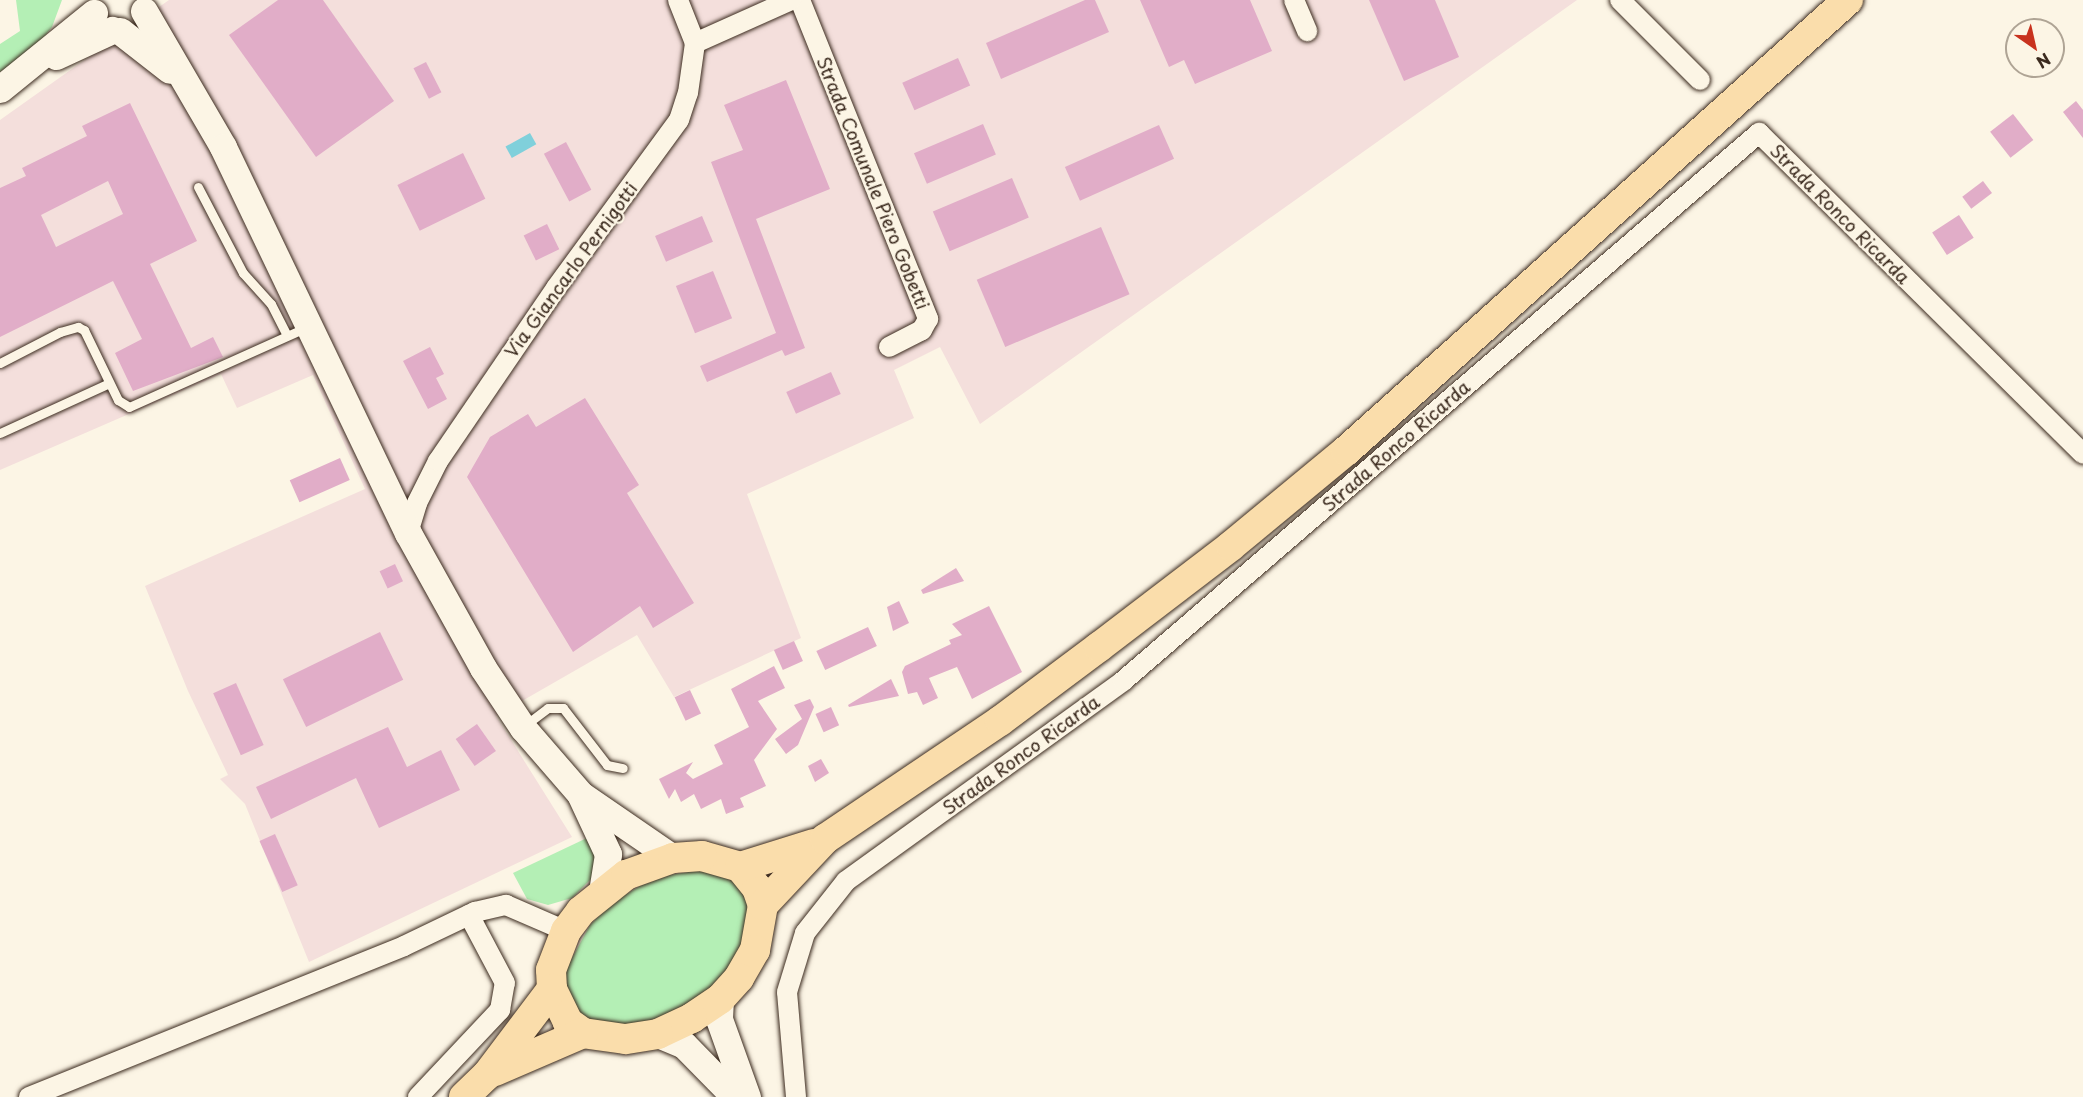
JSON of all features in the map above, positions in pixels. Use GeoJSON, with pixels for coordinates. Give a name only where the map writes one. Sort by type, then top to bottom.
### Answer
{"type":"FeatureCollection","features":[{"type":"Feature","properties":{"kind":"main road"},"geometry":{"type":"LineString","coordinates":[[763,905],[825,839],[1000,721],[1231,546],[1346,451],[1848,0]]}},
{"type":"Feature","properties":{"kind":"main road"},"geometry":{"type":"LineString","coordinates":[[0,89],[105,19],[135,25],[144,3]]}},
{"type":"Feature","properties":{"kind":"main road"},"geometry":{"type":"LineString","coordinates":[[144,3],[180,78],[224,147],[297,331],[447,607],[523,728],[581,795],[673,858]]}},
{"type":"Feature","properties":{"kind":"main road"},"geometry":{"type":"LineString","coordinates":[[105,19],[180,78]]}},
{"type":"Feature","properties":{"kind":"main road"},"geometry":{"type":"LineString","coordinates":[[581,795],[608,854],[602,892]]}},
{"type":"Feature","properties":{"kind":"main road"},"geometry":{"type":"LineString","coordinates":[[740,867],[757,888],[763,905],[755,950],[739,978],[720,999],[692,1018],[658,1034],[625,1039],[583,1033],[568,1022],[552,989],[551,970],[566,931],[602,892],[626,875],[673,858],[702,856],[740,867],[761,863],[825,839]]}},
{"type":"Feature","properties":{"kind":"main road"},"geometry":{"type":"LineString","coordinates":[[464,1097],[487,1075],[552,989]]}},
{"type":"Feature","properties":{"kind":"main road"},"geometry":{"type":"LineString","coordinates":[[720,999],[719,1019],[747,1097]]}},
{"type":"Feature","properties":{"kind":"main road"},"geometry":{"type":"LineString","coordinates":[[487,1075],[583,1033]]}},
{"type":"Feature","properties":{"kind":"main road"},"geometry":{"type":"LineString","coordinates":[[658,1034],[684,1045],[735,1097]]}},
{"type":"Feature","properties":{"kind":"street","name":"Via Giancarlo Pernigotti"},"geometry":{"type":"LineString","coordinates":[[408,533],[417,503],[438,461],[556,288],[679,120],[688,93],[695,43],[678,0]]}},
{"type":"Feature","properties":{"kind":"street"},"geometry":{"type":"LineString","coordinates":[[695,43],[791,0]]}},
{"type":"Feature","properties":{"kind":"street","name":"Strada Comunale Piero Gobetti"},"geometry":{"type":"LineString","coordinates":[[800,0],[928,319],[922,330],[889,347]]}},
{"type":"Feature","properties":{"kind":"street"},"geometry":{"type":"LineString","coordinates":[[1294,0],[1307,31]]}},
{"type":"Feature","properties":{"kind":"street"},"geometry":{"type":"LineString","coordinates":[[1620,0],[1700,80]]}},
{"type":"Feature","properties":{"kind":"street","name":"Strada Ronco Ricarda"},"geometry":{"type":"LineString","coordinates":[[796,1097],[787,992],[805,933],[846,881],[1123,681],[1759,133],[2083,454]]}},
{"type":"Feature","properties":{"kind":"street"},"geometry":{"type":"LineString","coordinates":[[29,1097],[404,946],[469,915],[506,905],[566,931]]}},
{"type":"Feature","properties":{"kind":"street"},"geometry":{"type":"LineString","coordinates":[[418,1097],[500,1010],[504,983],[469,915]]}},
{"type":"Feature","properties":{"kind":"lane"},"geometry":{"type":"LineString","coordinates":[[0,363],[60,332],[78,327],[84,330],[118,400],[129,406],[297,331],[243,273],[198,187]]}},
{"type":"Feature","properties":{"kind":"lane"},"geometry":{"type":"LineString","coordinates":[[0,433],[109,383]]}},
{"type":"Feature","properties":{"kind":"lane"},"geometry":{"type":"LineString","coordinates":[[523,728],[548,708],[563,708],[607,765],[623,768]]}},
{"type":"Feature","properties":{"kind":"shaded area"},"geometry":{"type":"Polygon","coordinates":[[[169,0],[1577,0],[980,424],[940,347],[894,370],[914,418],[747,494],[801,638],[674,697],[637,635],[496,716],[572,837],[309,962],[245,804],[220,779],[228,775],[188,691],[145,586],[365,489],[313,375],[237,408],[221,374],[0,470],[0,120],[169,0]]]}},
{"type":"Feature","properties":{"kind":"green space"},"geometry":{"type":"Polygon","coordinates":[[[16,0],[62,0],[52,27],[35,48],[0,72],[0,44],[20,31],[16,0]]]}},
{"type":"Feature","properties":{"kind":"green space"},"geometry":{"type":"Polygon","coordinates":[[[589,837],[598,861],[593,877],[572,898],[548,905],[527,899],[513,873],[589,837]]]}},
{"type":"Feature","properties":{"kind":"green space"},"geometry":{"type":"Polygon","coordinates":[[[706,869],[733,879],[748,901],[750,927],[727,970],[700,998],[673,1013],[640,1024],[611,1028],[582,1017],[569,1001],[565,971],[590,925],[612,903],[640,886],[670,875],[706,869]]]}},
{"type":"Feature","properties":{"kind":"water"},"geometry":{"type":"Polygon","coordinates":[[[530,133],[536,144],[512,158],[506,147],[530,133]]]}},
{"type":"Feature","properties":{"kind":"building"},"geometry":{"type":"Polygon","coordinates":[[[278,0],[323,0],[394,101],[316,157],[229,35],[278,0]]]}},
{"type":"Feature","properties":{"kind":"building"},"geometry":{"type":"Polygon","coordinates":[[[1085,0],[1095,0],[1109,32],[1001,79],[986,43],[1085,0]]]}},
{"type":"Feature","properties":{"kind":"building"},"geometry":{"type":"Polygon","coordinates":[[[1140,0],[1250,0],[1272,51],[1195,84],[1184,60],[1169,67],[1140,0]]]}},
{"type":"Feature","properties":{"kind":"building"},"geometry":{"type":"Polygon","coordinates":[[[1369,0],[1435,0],[1459,57],[1404,81],[1369,0]]]}},
{"type":"Feature","properties":{"kind":"building"},"geometry":{"type":"Polygon","coordinates":[[[958,58],[970,85],[914,110],[902,83],[958,58]]]}},
{"type":"Feature","properties":{"kind":"building"},"geometry":{"type":"Polygon","coordinates":[[[426,62],[441,92],[429,99],[414,68],[426,62]]]}},
{"type":"Feature","properties":{"kind":"building"},"geometry":{"type":"Polygon","coordinates":[[[786,80],[830,189],[756,219],[805,348],[785,356],[782,350],[707,382],[700,366],[776,333],[711,162],[743,150],[724,105],[786,80]]]}},
{"type":"Feature","properties":{"kind":"building"},"geometry":{"type":"Polygon","coordinates":[[[2076,101],[2083,110],[2083,138],[2063,112],[2076,101]]]}},
{"type":"Feature","properties":{"kind":"building"},"geometry":{"type":"Polygon","coordinates":[[[130,103],[197,241],[150,264],[191,348],[213,337],[223,357],[133,391],[115,353],[142,339],[113,281],[0,337],[0,188],[26,176],[22,168],[87,136],[82,126],[130,103]],[[108,181],[41,215],[56,247],[123,214],[108,181]]]}},
{"type":"Feature","properties":{"kind":"building"},"geometry":{"type":"Polygon","coordinates":[[[2013,114],[2033,140],[2010,158],[1990,132],[2013,114]]]}},
{"type":"Feature","properties":{"kind":"building"},"geometry":{"type":"Polygon","coordinates":[[[983,124],[996,154],[927,184],[914,153],[983,124]]]}},
{"type":"Feature","properties":{"kind":"building"},"geometry":{"type":"Polygon","coordinates":[[[1159,125],[1174,159],[1080,201],[1065,167],[1159,125]]]}},
{"type":"Feature","properties":{"kind":"building"},"geometry":{"type":"Polygon","coordinates":[[[566,142],[591,190],[569,201],[544,154],[566,142]]]}},
{"type":"Feature","properties":{"kind":"building"},"geometry":{"type":"Polygon","coordinates":[[[463,153],[485,199],[420,231],[397,185],[463,153]]]}},
{"type":"Feature","properties":{"kind":"building"},"geometry":{"type":"Polygon","coordinates":[[[1012,178],[1029,218],[950,251],[933,212],[1012,178]]]}},
{"type":"Feature","properties":{"kind":"building"},"geometry":{"type":"Polygon","coordinates":[[[1983,181],[1992,193],[1971,209],[1962,197],[1983,181]]]}},
{"type":"Feature","properties":{"kind":"building"},"geometry":{"type":"Polygon","coordinates":[[[1959,215],[1974,238],[1947,255],[1932,232],[1959,215]]]}},
{"type":"Feature","properties":{"kind":"building"},"geometry":{"type":"Polygon","coordinates":[[[702,216],[713,242],[666,262],[655,236],[702,216]]]}},
{"type":"Feature","properties":{"kind":"building"},"geometry":{"type":"Polygon","coordinates":[[[547,224],[559,249],[536,261],[524,235],[547,224]]]}},
{"type":"Feature","properties":{"kind":"building"},"geometry":{"type":"Polygon","coordinates":[[[1101,227],[1130,294],[1005,347],[977,280],[1101,227]]]}},
{"type":"Feature","properties":{"kind":"building"},"geometry":{"type":"Polygon","coordinates":[[[713,271],[732,318],[695,333],[676,286],[713,271]]]}},
{"type":"Feature","properties":{"kind":"building"},"geometry":{"type":"Polygon","coordinates":[[[430,347],[444,374],[436,378],[447,399],[428,409],[403,361],[430,347]]]}},
{"type":"Feature","properties":{"kind":"building"},"geometry":{"type":"Polygon","coordinates":[[[831,372],[841,394],[796,414],[786,392],[831,372]]]}},
{"type":"Feature","properties":{"kind":"building"},"geometry":{"type":"Polygon","coordinates":[[[585,398],[639,485],[627,493],[694,603],[653,628],[640,606],[573,652],[467,477],[490,437],[528,414],[536,427],[585,398]]]}},
{"type":"Feature","properties":{"kind":"building"},"geometry":{"type":"Polygon","coordinates":[[[340,458],[350,480],[300,502],[290,480],[340,458]]]}},
{"type":"Feature","properties":{"kind":"building"},"geometry":{"type":"Polygon","coordinates":[[[395,564],[403,581],[388,588],[380,571],[395,564]]]}},
{"type":"Feature","properties":{"kind":"building"},"geometry":{"type":"Polygon","coordinates":[[[956,568],[964,581],[923,594],[921,590],[956,568]]]}},
{"type":"Feature","properties":{"kind":"building"},"geometry":{"type":"Polygon","coordinates":[[[899,601],[909,623],[893,631],[887,607],[899,601]]]}},
{"type":"Feature","properties":{"kind":"building"},"geometry":{"type":"Polygon","coordinates":[[[989,606],[1022,672],[972,699],[957,667],[929,678],[938,698],[923,705],[917,692],[908,694],[902,672],[905,666],[951,644],[949,640],[962,635],[952,624],[989,606]]]}},
{"type":"Feature","properties":{"kind":"building"},"geometry":{"type":"Polygon","coordinates":[[[868,627],[877,646],[825,670],[816,651],[868,627]]]}},
{"type":"Feature","properties":{"kind":"building"},"geometry":{"type":"Polygon","coordinates":[[[380,632],[403,680],[306,727],[283,679],[380,632]]]}},
{"type":"Feature","properties":{"kind":"building"},"geometry":{"type":"Polygon","coordinates":[[[794,641],[803,661],[783,670],[774,650],[794,641]]]}},
{"type":"Feature","properties":{"kind":"building"},"geometry":{"type":"Polygon","coordinates":[[[774,666],[785,688],[758,701],[777,729],[754,760],[766,786],[740,798],[744,807],[726,814],[721,799],[701,809],[694,794],[681,802],[675,789],[669,799],[659,779],[693,762],[686,773],[693,779],[723,764],[714,745],[749,727],[731,689],[774,666]]]}},
{"type":"Feature","properties":{"kind":"building"},"geometry":{"type":"Polygon","coordinates":[[[891,679],[899,696],[849,707],[848,705],[891,679]]]}},
{"type":"Feature","properties":{"kind":"building"},"geometry":{"type":"Polygon","coordinates":[[[236,683],[264,745],[241,755],[213,693],[236,683]]]}},
{"type":"Feature","properties":{"kind":"building"},"geometry":{"type":"Polygon","coordinates":[[[690,690],[701,714],[686,721],[675,697],[690,690]]]}},
{"type":"Feature","properties":{"kind":"building"},"geometry":{"type":"Polygon","coordinates":[[[810,699],[814,707],[798,745],[786,754],[775,739],[802,719],[794,705],[810,699]]]}},
{"type":"Feature","properties":{"kind":"building"},"geometry":{"type":"Polygon","coordinates":[[[831,707],[839,725],[824,732],[815,714],[831,707]]]}},
{"type":"Feature","properties":{"kind":"building"},"geometry":{"type":"Polygon","coordinates":[[[477,724],[496,751],[475,766],[456,739],[477,724]]]}},
{"type":"Feature","properties":{"kind":"building"},"geometry":{"type":"Polygon","coordinates":[[[388,727],[407,767],[441,750],[460,790],[379,828],[356,778],[271,819],[256,787],[388,727]]]}},
{"type":"Feature","properties":{"kind":"building"},"geometry":{"type":"Polygon","coordinates":[[[821,759],[829,773],[815,782],[808,766],[821,759]]]}},
{"type":"Feature","properties":{"kind":"building"},"geometry":{"type":"Polygon","coordinates":[[[275,834],[298,885],[282,892],[259,841],[275,834]]]}}]}
